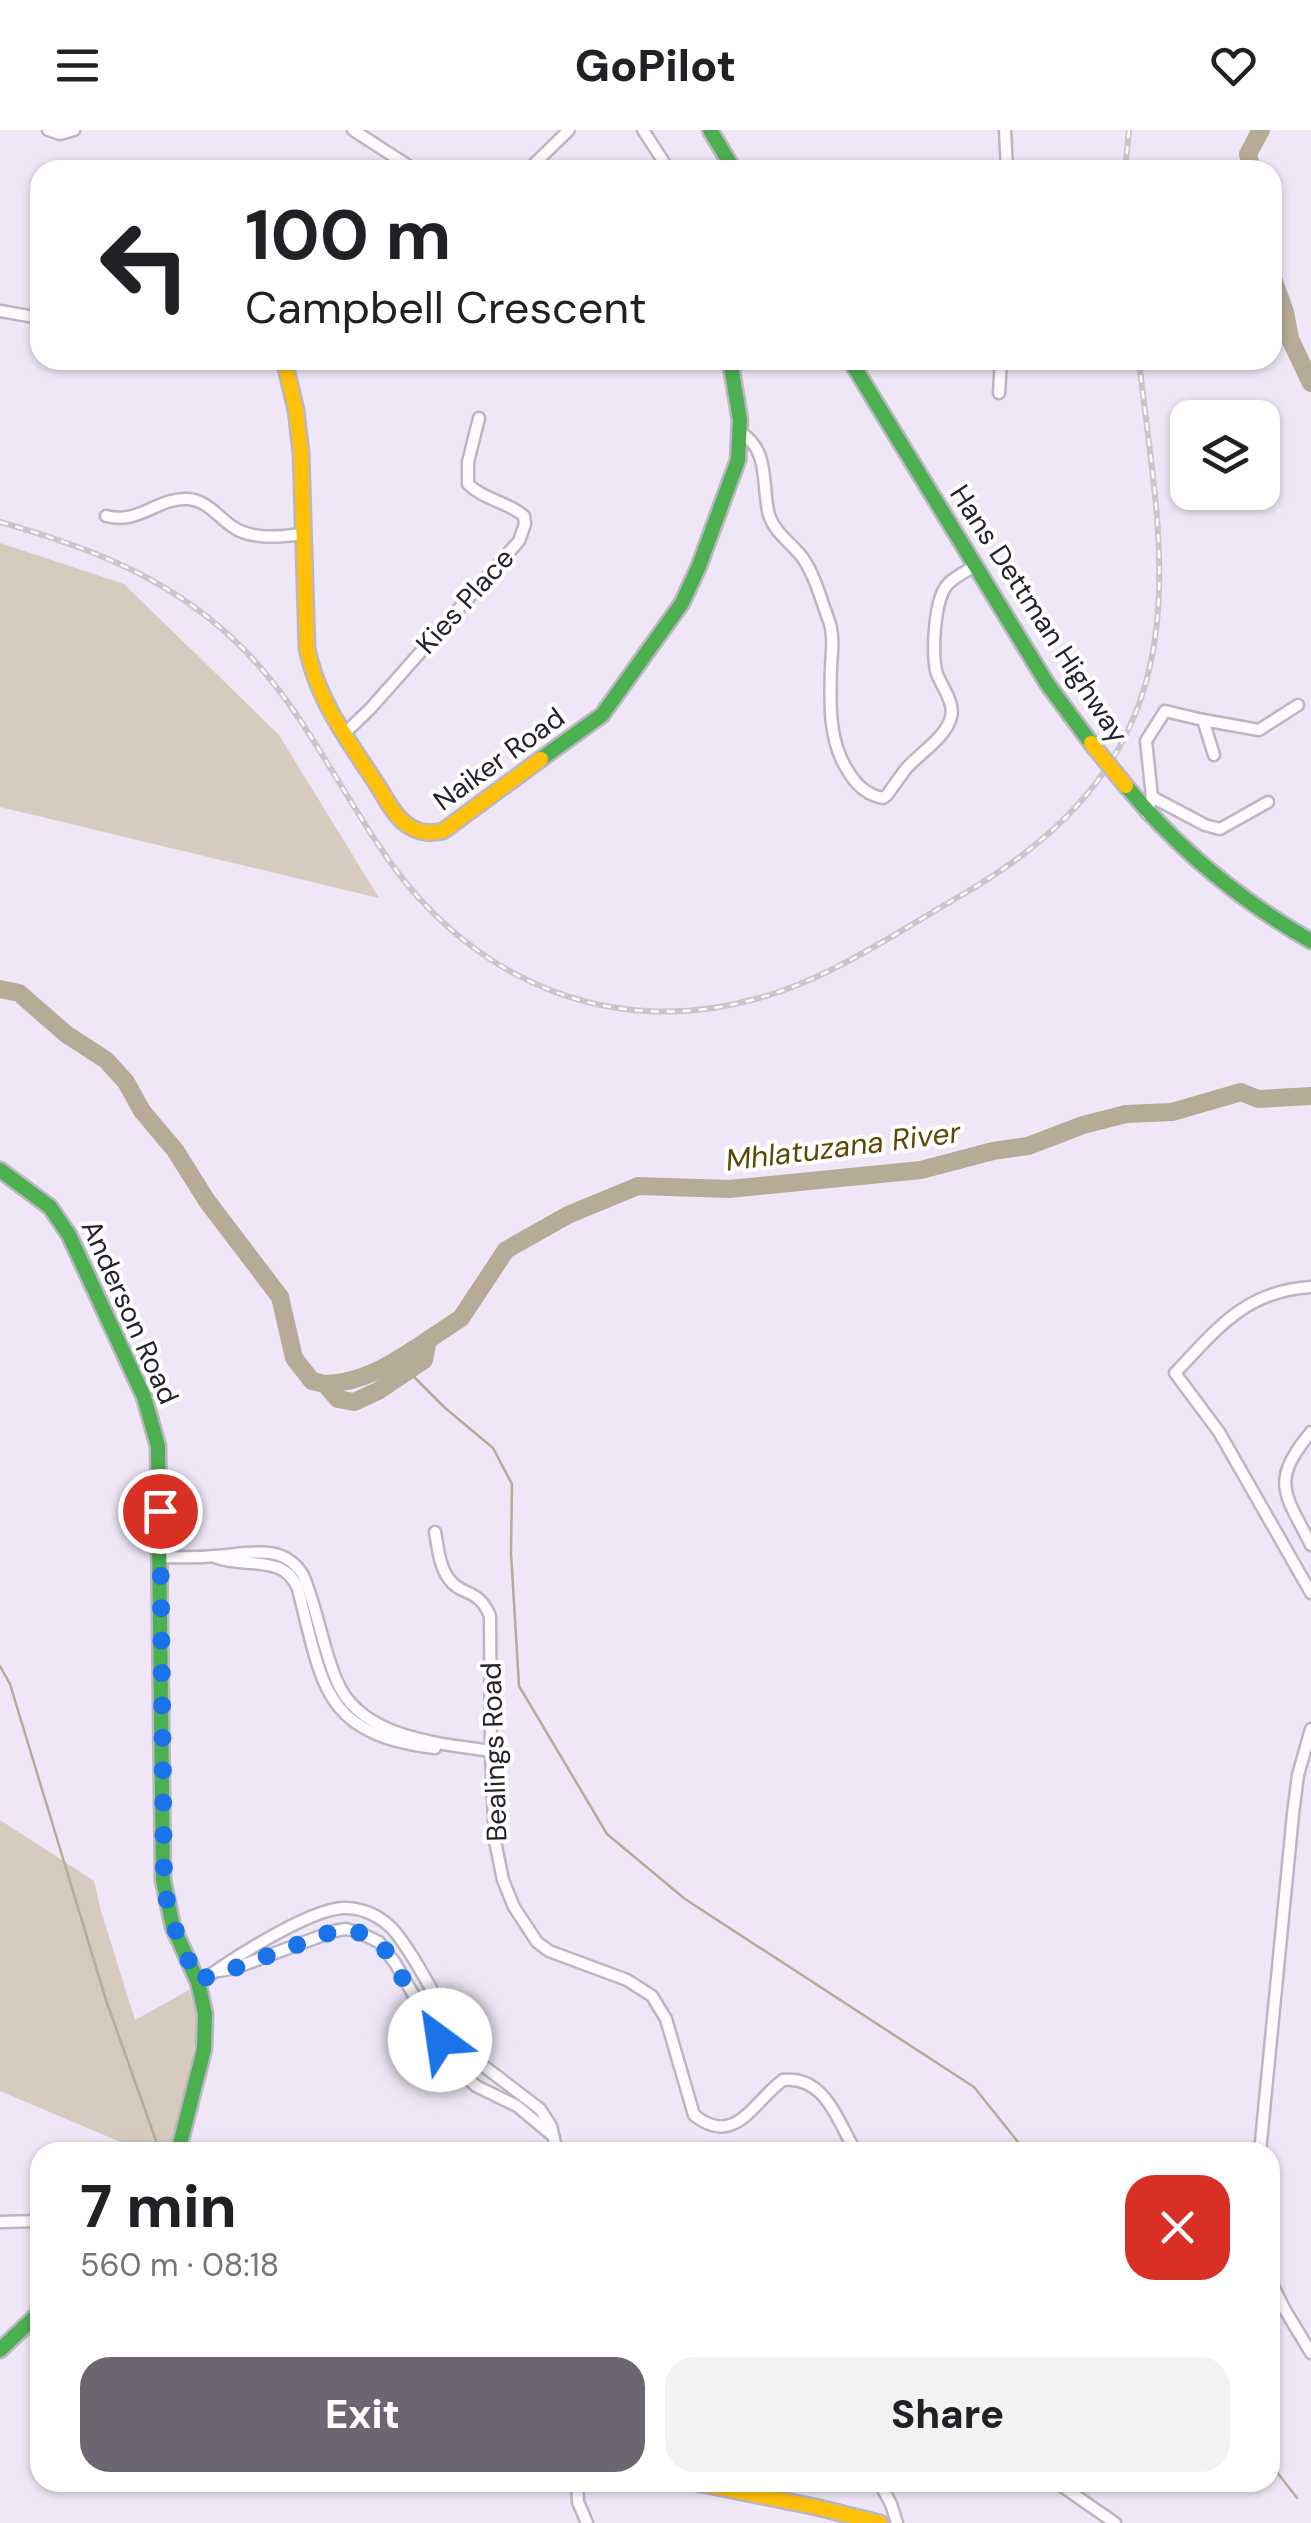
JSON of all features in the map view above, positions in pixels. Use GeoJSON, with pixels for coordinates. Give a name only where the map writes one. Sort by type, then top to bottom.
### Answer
{"type":"FeatureCollection","features":[{"type":"Feature","properties":{"kind":"street"},"geometry":{"type":"LineString","coordinates":[[48,130],[60,134],[74,130]]}},
{"type":"Feature","properties":{"kind":"street"},"geometry":{"type":"LineString","coordinates":[[353,130],[400,160]]}},
{"type":"Feature","properties":{"kind":"street"},"geometry":{"type":"LineString","coordinates":[[538,160],[569,130]]}},
{"type":"Feature","properties":{"kind":"street"},"geometry":{"type":"LineString","coordinates":[[643,130],[663,160]]}},
{"type":"Feature","properties":{"kind":"street"},"geometry":{"type":"LineString","coordinates":[[710,130],[728,160]]}},
{"type":"Feature","properties":{"kind":"street"},"geometry":{"type":"LineString","coordinates":[[1005,130],[1006,160]]}},
{"type":"Feature","properties":{"kind":"street"},"geometry":{"type":"LineString","coordinates":[[0,311],[30,316]]}},
{"type":"Feature","properties":{"kind":"street","name":"Naiker Road"},"geometry":{"type":"LineString","coordinates":[[286,370],[298,426],[309,661],[316,685],[400,819],[415,831],[434,834],[591,724],[613,702],[660,636],[690,588],[734,472],[740,432],[732,370]]}},
{"type":"Feature","properties":{"kind":"street","name":"Hans Dettman Highway"},"geometry":{"type":"LineString","coordinates":[[856,370],[1048,685],[1091,743],[1177,845],[1245,903],[1311,941]]}},
{"type":"Feature","properties":{"kind":"street"},"geometry":{"type":"LineString","coordinates":[[999,393],[1000,370]]}},
{"type":"Feature","properties":{"kind":"street","name":"Kies Place"},"geometry":{"type":"LineString","coordinates":[[344,734],[380,698],[523,532],[524,516],[519,511],[468,484],[468,462],[479,418]]}},
{"type":"Feature","properties":{"kind":"street"},"geometry":{"type":"LineString","coordinates":[[740,432],[748,437],[762,460],[772,523],[803,559],[830,624],[832,724],[837,750],[854,781],[878,797],[887,795],[950,721],[951,704],[934,658],[938,607],[949,583],[975,566]]}},
{"type":"Feature","properties":{"kind":"street"},"geometry":{"type":"LineString","coordinates":[[106,516],[131,517],[186,498],[251,534],[302,534]]}},
{"type":"Feature","properties":{"kind":"street"},"geometry":{"type":"LineString","coordinates":[[1148,814],[1152,797],[1146,742],[1165,711],[1259,730],[1298,704]]}},
{"type":"Feature","properties":{"kind":"street"},"geometry":{"type":"LineString","coordinates":[[1203,720],[1214,755]]}},
{"type":"Feature","properties":{"kind":"street"},"geometry":{"type":"LineString","coordinates":[[1152,797],[1220,829],[1268,802]]}},
{"type":"Feature","properties":{"kind":"street","name":"Anderson Road"},"geometry":{"type":"LineString","coordinates":[[0,1170],[40,1198],[62,1222],[155,1429],[165,1894],[176,1935],[199,1982],[206,2028],[180,2142]]}},
{"type":"Feature","properties":{"kind":"street"},"geometry":{"type":"LineString","coordinates":[[1311,1287],[1280,1291],[1245,1306],[1222,1324],[1175,1374],[1219,1432],[1311,1593]]}},
{"type":"Feature","properties":{"kind":"street"},"geometry":{"type":"LineString","coordinates":[[1311,1432],[1286,1469],[1284,1488],[1311,1544]]}},
{"type":"Feature","properties":{"kind":"street","name":"Bealings Road"},"geometry":{"type":"LineString","coordinates":[[435,1532],[451,1583],[483,1602],[490,1616],[490,1753],[498,1861],[514,1907],[538,1942],[550,1951],[627,1980],[652,1996],[666,2019],[694,2114],[710,2125],[728,2127],[783,2080],[802,2080],[822,2093],[850,2142]]}},
{"type":"Feature","properties":{"kind":"street"},"geometry":{"type":"LineString","coordinates":[[159,1556],[214,1556],[280,1567],[294,1579],[329,1693],[344,1715],[360,1728],[383,1738],[490,1753]]}},
{"type":"Feature","properties":{"kind":"street"},"geometry":{"type":"LineString","coordinates":[[1261,2142],[1296,1794],[1311,1729]]}},
{"type":"Feature","properties":{"kind":"street"},"geometry":{"type":"LineString","coordinates":[[199,1982],[270,1938],[327,1912],[353,1908],[372,1914],[394,1931],[468,2052],[540,2109],[554,2142]]}},
{"type":"Feature","properties":{"kind":"street"},"geometry":{"type":"LineString","coordinates":[[214,1972],[235,1968],[334,1931],[369,1936],[379,1942],[395,1963],[446,2050],[470,2081],[516,2106],[553,2136]]}},
{"type":"Feature","properties":{"kind":"street"},"geometry":{"type":"LineString","coordinates":[[0,2222],[30,2221]]}},
{"type":"Feature","properties":{"kind":"street"},"geometry":{"type":"LineString","coordinates":[[1280,2301],[1311,2354]]}},
{"type":"Feature","properties":{"kind":"street"},"geometry":{"type":"LineString","coordinates":[[0,2350],[30,2322]]}},
{"type":"Feature","properties":{"kind":"street"},"geometry":{"type":"LineString","coordinates":[[578,2492],[587,2523]]}},
{"type":"Feature","properties":{"kind":"street"},"geometry":{"type":"LineString","coordinates":[[733,2492],[835,2517],[880,2523]]}},
{"type":"Feature","properties":{"kind":"street"},"geometry":{"type":"LineString","coordinates":[[884,2492],[897,2523]]}},
{"type":"Feature","properties":{"kind":"street"},"geometry":{"type":"LineString","coordinates":[[1070,2492],[1115,2523]]}},
{"type":"Feature","properties":{"kind":"shaded area"},"geometry":{"type":"Polygon","coordinates":[[[0,543],[124,584],[279,735],[379,898],[0,807],[0,543]]]}},
{"type":"Feature","properties":{"kind":"shaded area"},"geometry":{"type":"Polygon","coordinates":[[[0,1820],[94,1881],[135,2020],[189,1990],[197,2016],[174,2142],[120,2142],[0,2091],[0,1820]]]}},
{"type":"Feature","properties":{"kind":"waterway"},"geometry":{"type":"LineString","coordinates":[[1250,160],[1248,154],[1261,130]]}},
{"type":"Feature","properties":{"kind":"waterway"},"geometry":{"type":"LineString","coordinates":[[1282,304],[1290,339],[1311,383]]}},
{"type":"Feature","properties":{"kind":"waterway","name":"Mhlatuzana River"},"geometry":{"type":"LineString","coordinates":[[0,989],[19,993],[66,1034],[106,1060],[126,1082],[142,1111],[175,1150],[207,1201],[280,1297],[294,1358],[312,1381],[325,1384],[338,1399],[354,1402],[424,1360],[428,1340],[461,1318],[506,1250],[568,1215],[638,1186],[729,1189],[921,1170],[1028,1146],[1126,1114],[1172,1112],[1241,1092],[1258,1099],[1311,1096]]}},
{"type":"Feature","properties":{"kind":"waterway","name":"Mhlatuzana River"},"geometry":{"type":"LineString","coordinates":[[325,1384],[367,1375],[428,1340]]}},
{"type":"Feature","properties":{"kind":"waterway"},"geometry":{"type":"LineString","coordinates":[[408,1371],[493,1448],[512,1484],[511,1553],[519,1686],[607,1834],[685,1899],[974,2087],[1018,2142]]}},
{"type":"Feature","properties":{"kind":"waterway"},"geometry":{"type":"LineString","coordinates":[[0,1666],[10,1684],[106,2000],[156,2142]]}},
{"type":"Feature","properties":{"kind":"waterway"},"geometry":{"type":"LineString","coordinates":[[1280,2476],[1297,2498]]}},
{"type":"Feature","properties":{"kind":"railway"},"geometry":{"type":"LineString","coordinates":[[1126,160],[1129,130]]}},
{"type":"Feature","properties":{"kind":"railway"},"geometry":{"type":"LineString","coordinates":[[0,522],[94,553],[152,580],[232,638],[256,662],[297,716],[388,859],[423,902],[462,939],[505,968],[551,990],[600,1005],[652,1011],[705,1009],[785,990],[837,967],[998,872],[1065,818],[1116,753],[1148,675],[1159,597],[1155,495],[1140,370]]}},
{"type":"Feature","properties":{"kind":"traffic: fast"},"geometry":{"type":"LineString","coordinates":[[710,130],[728,160]]}},
{"type":"Feature","properties":{"kind":"traffic: fast"},"geometry":{"type":"LineString","coordinates":[[541,759],[602,715],[682,603],[738,460],[740,420],[732,370]]}},
{"type":"Feature","properties":{"kind":"traffic: fast"},"geometry":{"type":"LineString","coordinates":[[856,370],[1048,685],[1091,743]]}},
{"type":"Feature","properties":{"kind":"traffic: fast"},"geometry":{"type":"LineString","coordinates":[[1126,786],[1211,872],[1311,941]]}},
{"type":"Feature","properties":{"kind":"traffic: fast"},"geometry":{"type":"LineString","coordinates":[[0,1170],[50,1207],[69,1235],[144,1397],[158,1446],[163,1880],[173,1927],[198,1982],[205,2014],[204,2049],[181,2142]]}},
{"type":"Feature","properties":{"kind":"traffic: fast"},"geometry":{"type":"LineString","coordinates":[[0,2350],[30,2322]]}},
{"type":"Feature","properties":{"kind":"traffic: slow"},"geometry":{"type":"LineString","coordinates":[[286,370],[301,453],[307,648],[325,701],[388,804],[415,829],[443,831],[541,759]]}},
{"type":"Feature","properties":{"kind":"traffic: slow"},"geometry":{"type":"LineString","coordinates":[[1091,743],[1126,786]]}},
{"type":"Feature","properties":{"kind":"traffic: slow"},"geometry":{"type":"LineString","coordinates":[[742,2492],[880,2523]]}},
{"type":"Feature","properties":{"kind":"route"},"geometry":{"type":"LineString","coordinates":[[160,1511],[165,1894],[176,1935],[199,1982],[214,1972],[235,1968],[334,1931],[358,1932],[379,1942],[386,1951],[440,2040]]}}]}
